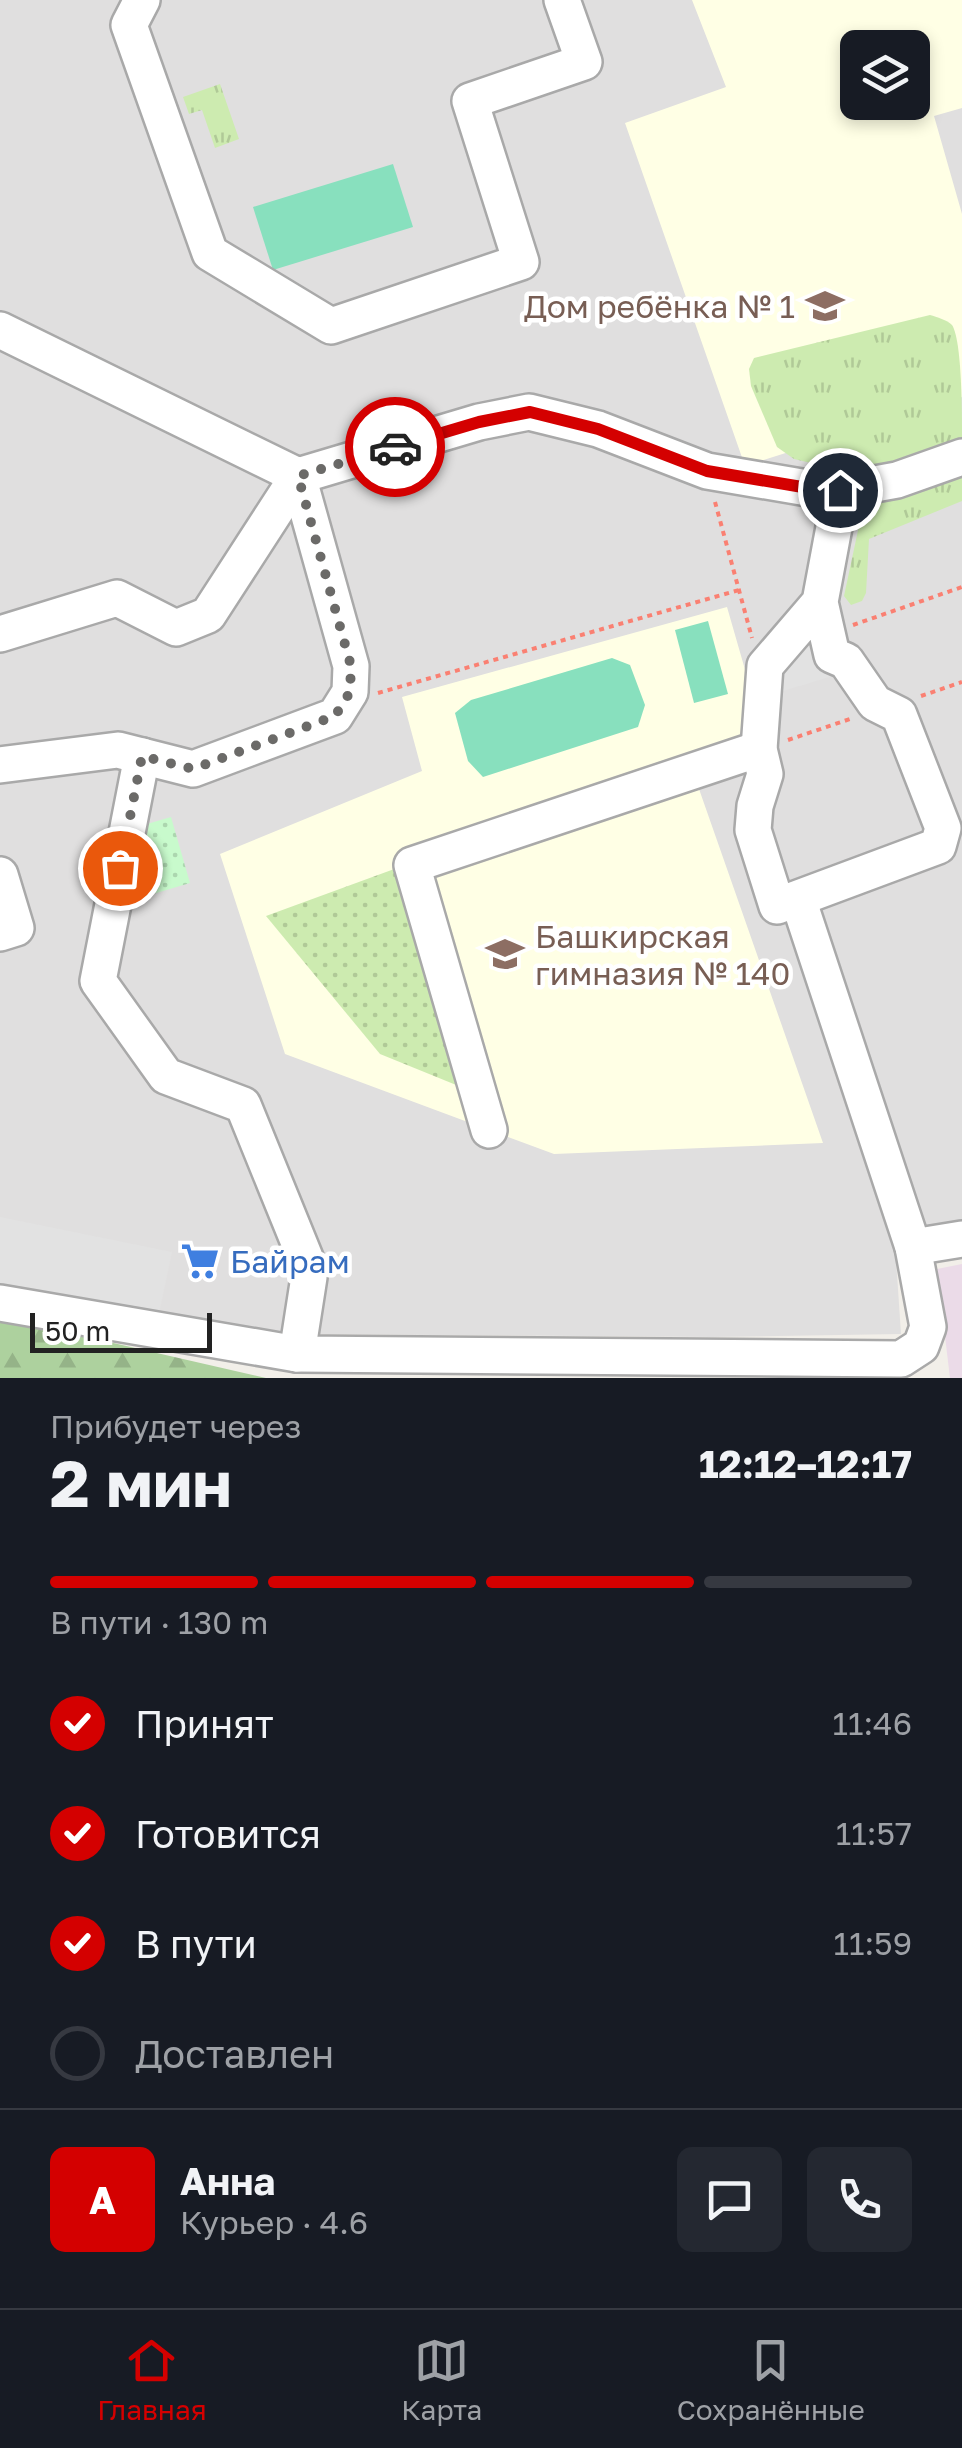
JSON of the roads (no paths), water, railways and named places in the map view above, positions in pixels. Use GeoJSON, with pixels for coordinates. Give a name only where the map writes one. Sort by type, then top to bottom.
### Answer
{"type":"FeatureCollection","features":[{"type":"Feature","properties":{"kind":"street"},"geometry":{"type":"LineString","coordinates":[[142,0],[129,24],[210,252],[330,326],[521,262],[470,100],[584,62],[562,0]]}},
{"type":"Feature","properties":{"kind":"street"},"geometry":{"type":"LineString","coordinates":[[0,330],[298,476],[351,666],[350,692],[335,716],[193,769],[118,750],[0,765]]}},
{"type":"Feature","properties":{"kind":"street"},"geometry":{"type":"LineString","coordinates":[[0,634],[117,598],[176,628],[208,615],[298,476],[479,422],[530,412],[598,429],[707,471],[832,492],[897,480],[962,456]]}},
{"type":"Feature","properties":{"kind":"street"},"geometry":{"type":"LineString","coordinates":[[820,602],[766,666],[760,749],[765,774],[755,806],[753,830],[777,906],[938,846],[943,828],[899,715],[875,703],[846,661],[832,654],[820,602],[840,490]]}},
{"type":"Feature","properties":{"kind":"street"},"geometry":{"type":"LineString","coordinates":[[489,1130],[412,864],[760,749]]}},
{"type":"Feature","properties":{"kind":"street"},"geometry":{"type":"LineString","coordinates":[[142,756],[98,981],[166,1076],[243,1105],[306,1260],[309,1277],[298,1354]]}},
{"type":"Feature","properties":{"kind":"street"},"geometry":{"type":"LineString","coordinates":[[0,875],[16,928],[0,933]]}},
{"type":"Feature","properties":{"kind":"street"},"geometry":{"type":"LineString","coordinates":[[0,1302],[298,1354],[901,1359],[922,1346],[928,1327],[913,1247],[798,899]]}},
{"type":"Feature","properties":{"kind":"street"},"geometry":{"type":"LineString","coordinates":[[913,1247],[962,1238]]}},
{"type":"Feature","properties":{"kind":"place","name":"Дом ребёнка № 1"},"geometry":{"type":"Point","coordinates":[825,306]}},
{"type":"Feature","properties":{"kind":"place","name":"Башкирская гимназия № 140"},"geometry":{"type":"Point","coordinates":[505,954]}},
{"type":"Feature","properties":{"kind":"place","name":"Байрам"},"geometry":{"type":"Point","coordinates":[200,1261]}}]}
